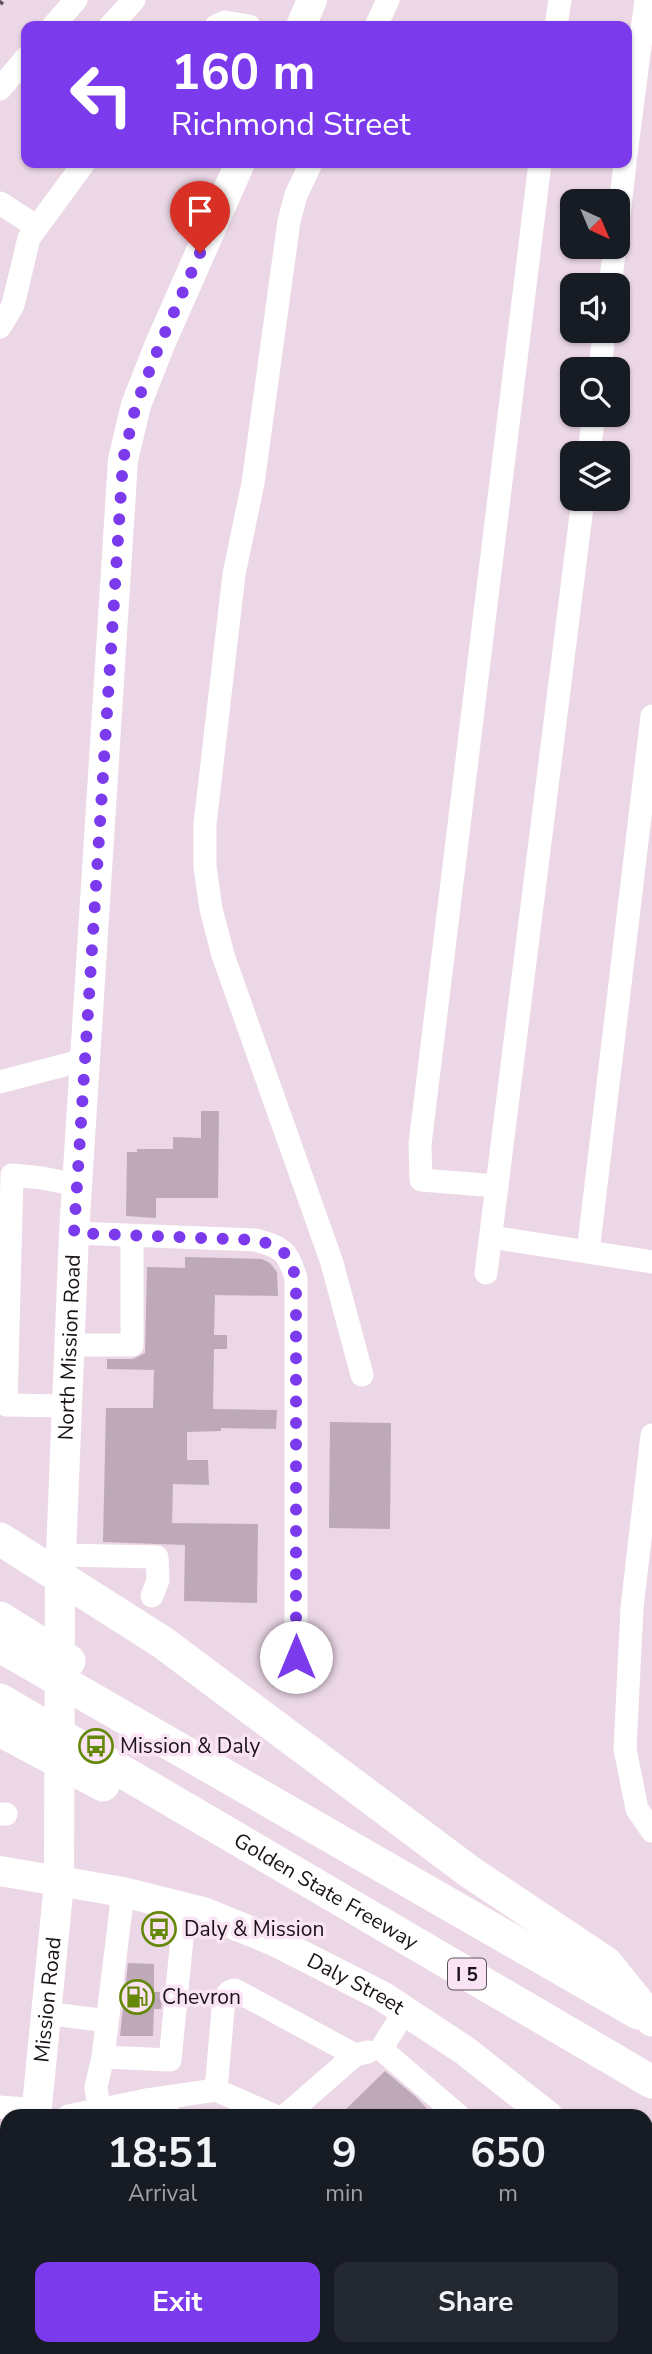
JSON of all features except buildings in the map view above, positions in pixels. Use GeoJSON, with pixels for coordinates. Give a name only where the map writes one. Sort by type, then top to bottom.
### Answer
{"type":"FeatureCollection","features":[{"type":"Feature","properties":{"kind":"highway"},"geometry":{"type":"LineString","coordinates":[[0,1539],[61,1567],[470,1872],[572,1958]]}},
{"type":"Feature","properties":{"kind":"highway","name":"I 5"},"geometry":{"type":"LineString","coordinates":[[8,1637],[101,1693],[160,1738],[572,1958],[652,2020]]}},
{"type":"Feature","properties":{"kind":"highway","name":"Golden State Freeway"},"geometry":{"type":"LineString","coordinates":[[5,1713],[102,1772],[282,1865],[652,2082]]}},
{"type":"Feature","properties":{"kind":"main road"},"geometry":{"type":"LineString","coordinates":[[303,21],[312,0]]}},
{"type":"Feature","properties":{"kind":"main road","name":"North Mission Road"},"geometry":{"type":"LineString","coordinates":[[59,1883],[61,1567],[74,1233],[123,460],[136,405],[238,168]]}},
{"type":"Feature","properties":{"kind":"main road","name":"Daly Street"},"geometry":{"type":"LineString","coordinates":[[0,1871],[123,1892],[203,1912],[272,1940],[382,1996],[464,2050],[539,2109]]}},
{"type":"Feature","properties":{"kind":"main road","name":"Mission Road"},"geometry":{"type":"LineString","coordinates":[[36,2109],[59,1883]]}},
{"type":"Feature","properties":{"kind":"street"},"geometry":{"type":"LineString","coordinates":[[57,21],[76,0]]}},
{"type":"Feature","properties":{"kind":"street"},"geometry":{"type":"LineString","coordinates":[[115,21],[134,0]]}},
{"type":"Feature","properties":{"kind":"street"},"geometry":{"type":"LineString","coordinates":[[378,21],[388,0]]}},
{"type":"Feature","properties":{"kind":"street"},"geometry":{"type":"LineString","coordinates":[[557,21],[560,0]]}},
{"type":"Feature","properties":{"kind":"street"},"geometry":{"type":"LineString","coordinates":[[632,108],[646,0]]}},
{"type":"Feature","properties":{"kind":"street"},"geometry":{"type":"LineString","coordinates":[[0,89],[21,64]]}},
{"type":"Feature","properties":{"kind":"street"},"geometry":{"type":"LineString","coordinates":[[0,327],[13,305],[29,238],[80,168]]}},
{"type":"Feature","properties":{"kind":"street"},"geometry":{"type":"LineString","coordinates":[[309,168],[296,195],[289,221],[253,483],[234,574],[205,824],[205,867],[211,909],[223,955],[332,1263],[362,1375]]}},
{"type":"Feature","properties":{"kind":"street"},"geometry":{"type":"LineString","coordinates":[[497,1186],[421,1180],[420,1144],[539,168]]}},
{"type":"Feature","properties":{"kind":"street"},"geometry":{"type":"LineString","coordinates":[[622,189],[624,168]]}},
{"type":"Feature","properties":{"kind":"street"},"geometry":{"type":"LineString","coordinates":[[0,203],[37,227]]}},
{"type":"Feature","properties":{"kind":"street"},"geometry":{"type":"LineString","coordinates":[[486,1273],[581,511]]}},
{"type":"Feature","properties":{"kind":"street"},"geometry":{"type":"LineString","coordinates":[[588,1252],[652,716]]}},
{"type":"Feature","properties":{"kind":"street"},"geometry":{"type":"LineString","coordinates":[[0,1083],[85,1060]]}},
{"type":"Feature","properties":{"kind":"street"},"geometry":{"type":"LineString","coordinates":[[68,1406],[3,1405],[6,1175],[77,1185]]}},
{"type":"Feature","properties":{"kind":"street"},"geometry":{"type":"LineString","coordinates":[[74,1233],[256,1240],[278,1246],[289,1257],[296,1278],[296,1657]]}},
{"type":"Feature","properties":{"kind":"street"},"geometry":{"type":"LineString","coordinates":[[70,1345],[132,1345],[132,1236]]}},
{"type":"Feature","properties":{"kind":"street"},"geometry":{"type":"LineString","coordinates":[[491,1237],[652,1262]]}},
{"type":"Feature","properties":{"kind":"street"},"geometry":{"type":"LineString","coordinates":[[652,1435],[632,1608],[625,1749],[637,1809],[652,1831]]}},
{"type":"Feature","properties":{"kind":"street"},"geometry":{"type":"LineString","coordinates":[[61,1567],[157,1557],[158,1580],[152,1596]]}},
{"type":"Feature","properties":{"kind":"street"},"geometry":{"type":"LineString","coordinates":[[99,2109],[96,2087],[103,2057],[123,1892]]}},
{"type":"Feature","properties":{"kind":"street"},"geometry":{"type":"LineString","coordinates":[[103,2057],[170,2060],[185,1908]]}},
{"type":"Feature","properties":{"kind":"street"},"geometry":{"type":"LineString","coordinates":[[216,2090],[224,1998],[235,1990],[355,2055]]}},
{"type":"Feature","properties":{"kind":"street"},"geometry":{"type":"LineString","coordinates":[[293,2109],[355,2055],[381,2049],[405,2011]]}},
{"type":"Feature","properties":{"kind":"street"},"geometry":{"type":"LineString","coordinates":[[45,2013],[107,2021]]}},
{"type":"Feature","properties":{"kind":"street"},"geometry":{"type":"LineString","coordinates":[[381,2049],[451,2109]]}},
{"type":"Feature","properties":{"kind":"street"},"geometry":{"type":"LineString","coordinates":[[104,2109],[216,2090],[259,2109]]}},
{"type":"Feature","properties":{"kind":"street"},"geometry":{"type":"LineString","coordinates":[[147,2100],[160,2109]]}},
{"type":"Feature","properties":{"kind":"railway"},"geometry":{"type":"LineString","coordinates":[[0,4],[3,0]]}},
{"type":"Feature","properties":{"kind":"place","name":"Mission & Daly"},"geometry":{"type":"Point","coordinates":[96,1746]}},
{"type":"Feature","properties":{"kind":"place","name":"Daly & Mission"},"geometry":{"type":"Point","coordinates":[159,1929]}},
{"type":"Feature","properties":{"kind":"place","name":"Chevron"},"geometry":{"type":"Point","coordinates":[137,1997]}},
{"type":"Feature","properties":{"kind":"route"},"geometry":{"type":"LineString","coordinates":[[200,253],[136,405],[123,460],[74,1233],[256,1240],[278,1246],[289,1257],[296,1278],[296,1657]]}}]}
